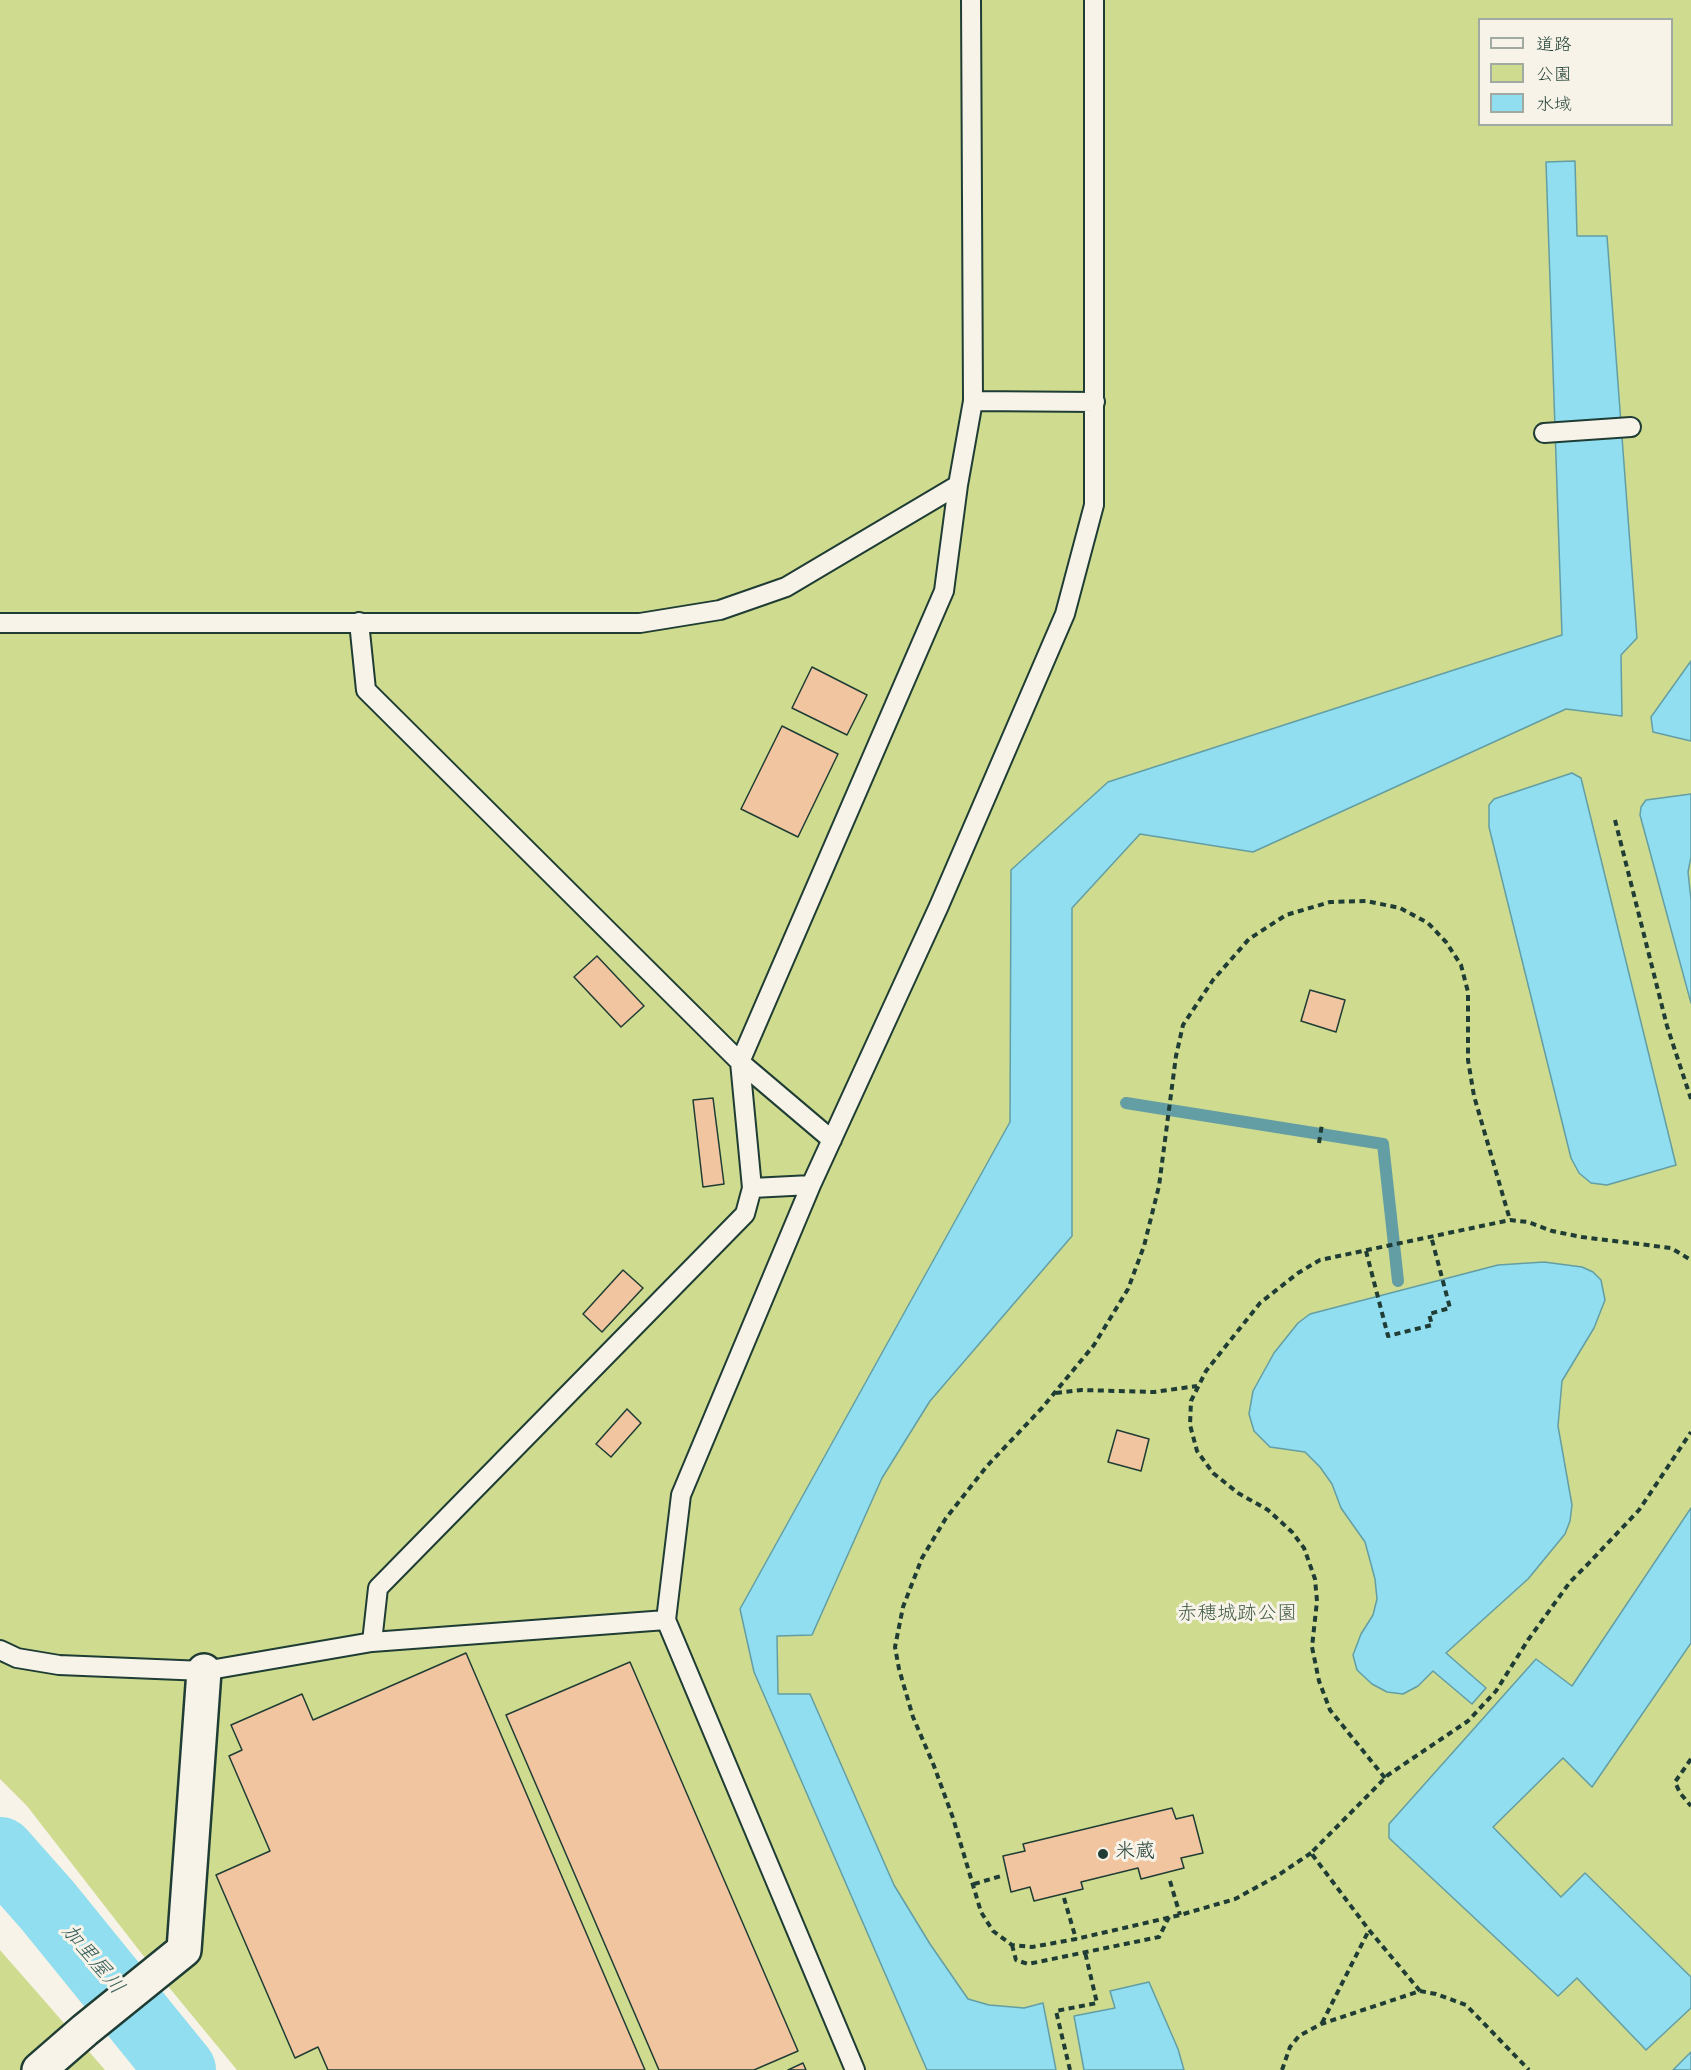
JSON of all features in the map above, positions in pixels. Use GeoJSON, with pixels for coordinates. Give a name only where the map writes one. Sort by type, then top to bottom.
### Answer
{"type":"FeatureCollection","features":[{"type":"Feature","properties":{"kind":"street"},"geometry":{"type":"LineString","coordinates":[[39,2070],[184,1950],[204,1671]]}},
{"type":"Feature","properties":{"kind":"lane"},"geometry":{"type":"LineString","coordinates":[[372,1642],[378,1588],[746,1215],[752,1188],[740,1062],[944,591],[958,485],[973,401],[971,0]]}},
{"type":"Feature","properties":{"kind":"lane"},"geometry":{"type":"LineString","coordinates":[[855,2070],[666,1620],[681,1495],[811,1185],[939,906],[1065,614],[1094,506],[1094,0]]}},
{"type":"Feature","properties":{"kind":"lane"},"geometry":{"type":"LineString","coordinates":[[973,401],[1095,402]]}},
{"type":"Feature","properties":{"kind":"lane"},"geometry":{"type":"LineString","coordinates":[[1544,433],[1631,428]]}},
{"type":"Feature","properties":{"kind":"lane"},"geometry":{"type":"LineString","coordinates":[[0,623],[640,623],[720,610],[786,587],[958,485]]}},
{"type":"Feature","properties":{"kind":"lane"},"geometry":{"type":"LineString","coordinates":[[359,622],[366,690],[740,1062],[832,1140]]}},
{"type":"Feature","properties":{"kind":"lane"},"geometry":{"type":"LineString","coordinates":[[752,1188],[811,1185]]}},
{"type":"Feature","properties":{"kind":"lane"},"geometry":{"type":"LineString","coordinates":[[0,1650],[17,1658],[59,1665],[204,1671],[372,1642],[666,1620]]}},
{"type":"Feature","properties":{"kind":"path"},"geometry":{"type":"LineString","coordinates":[[1616,820],[1667,1026],[1691,1099]]}},
{"type":"Feature","properties":{"kind":"path"},"geometry":{"type":"LineString","coordinates":[[1510,1220],[1474,1096],[1468,1060],[1468,992],[1461,965],[1446,942],[1428,923],[1400,908],[1366,901],[1330,902],[1286,915],[1249,939],[1213,980],[1183,1025],[1176,1056],[1159,1186],[1144,1246],[1128,1289],[1094,1345],[1054,1393],[987,1466],[946,1518],[922,1558],[903,1607],[895,1647],[899,1669],[913,1717],[934,1766],[974,1884],[981,1912],[993,1931],[1012,1945],[1032,1947],[1170,1917],[1234,1899],[1277,1876],[1311,1853],[1386,1778],[1468,1720],[1496,1691],[1569,1582],[1639,1510],[1691,1432]]}},
{"type":"Feature","properties":{"kind":"path"},"geometry":{"type":"LineString","coordinates":[[1319,1143],[1322,1124]]}},
{"type":"Feature","properties":{"kind":"path"},"geometry":{"type":"LineString","coordinates":[[1386,1778],[1330,1710],[1319,1681],[1312,1647],[1317,1601],[1315,1579],[1304,1548],[1292,1532],[1268,1510],[1238,1493],[1213,1473],[1197,1451],[1190,1425],[1191,1401],[1206,1371],[1260,1303],[1298,1273],[1320,1260],[1510,1220],[1528,1222],[1552,1231],[1582,1237],[1671,1248],[1691,1260]]}},
{"type":"Feature","properties":{"kind":"path"},"geometry":{"type":"LineString","coordinates":[[1366,1251],[1388,1336],[1432,1325],[1429,1314],[1450,1308],[1431,1236]]}},
{"type":"Feature","properties":{"kind":"path"},"geometry":{"type":"LineString","coordinates":[[1054,1393],[1082,1390],[1154,1392],[1198,1386]]}},
{"type":"Feature","properties":{"kind":"path"},"geometry":{"type":"LineString","coordinates":[[1691,1759],[1675,1782],[1680,1793],[1691,1806]]}},
{"type":"Feature","properties":{"kind":"path"},"geometry":{"type":"LineString","coordinates":[[1311,1853],[1369,1930],[1420,1991]]}},
{"type":"Feature","properties":{"kind":"path"},"geometry":{"type":"LineString","coordinates":[[974,1884],[1000,1876]]}},
{"type":"Feature","properties":{"kind":"path"},"geometry":{"type":"LineString","coordinates":[[1170,1881],[1180,1914]]}},
{"type":"Feature","properties":{"kind":"path"},"geometry":{"type":"LineString","coordinates":[[1064,1898],[1076,1939]]}},
{"type":"Feature","properties":{"kind":"path"},"geometry":{"type":"LineString","coordinates":[[1012,1945],[1016,1960],[1028,1964],[1159,1937],[1170,1917]]}},
{"type":"Feature","properties":{"kind":"path"},"geometry":{"type":"LineString","coordinates":[[1322,2024],[1369,1930]]}},
{"type":"Feature","properties":{"kind":"path"},"geometry":{"type":"LineString","coordinates":[[1070,2070],[1056,2011],[1097,2002],[1084,1952]]}},
{"type":"Feature","properties":{"kind":"path"},"geometry":{"type":"LineString","coordinates":[[1282,2070],[1290,2047],[1299,2036],[1322,2024],[1420,1991],[1466,2005],[1529,2070]]}},
{"type":"Feature","properties":{"kind":"green space","name":"赤穂城跡公園"},"geometry":{"type":"Polygon","coordinates":[[[0,0],[1691,0],[1691,2070],[237,2070],[149,1963],[27,1806],[0,1779],[0,0]]]}},
{"type":"Feature","properties":{"kind":"green space"},"geometry":{"type":"Polygon","coordinates":[[[0,1950],[105,2070],[0,2070],[0,1950]]]}},
{"type":"Feature","properties":{"kind":"water"},"geometry":{"type":"Polygon","coordinates":[[[1575,161],[1577,236],[1607,236],[1637,638],[1621,655],[1622,716],[1566,709],[1253,852],[1140,834],[1072,908],[1072,1236],[930,1401],[882,1478],[812,1635],[777,1636],[778,1694],[810,1694],[894,1885],[930,1944],[968,1999],[989,2005],[1024,2008],[1043,2003],[1056,2070],[927,2070],[754,1672],[740,1609],[1010,1122],[1011,870],[1108,782],[1562,635],[1546,162],[1575,161]]]}},
{"type":"Feature","properties":{"kind":"water"},"geometry":{"type":"Polygon","coordinates":[[[1691,661],[1691,741],[1653,732],[1651,717],[1691,661]]]}},
{"type":"Feature","properties":{"kind":"water"},"geometry":{"type":"Polygon","coordinates":[[[1572,773],[1581,778],[1676,1165],[1607,1185],[1591,1183],[1579,1173],[1571,1158],[1489,827],[1489,805],[1494,799],[1572,773]]]}},
{"type":"Feature","properties":{"kind":"water"},"geometry":{"type":"Polygon","coordinates":[[[1691,794],[1691,857],[1688,872],[1691,900],[1691,1003],[1640,815],[1641,807],[1646,800],[1691,794]]]}},
{"type":"Feature","properties":{"kind":"water"},"geometry":{"type":"Polygon","coordinates":[[[1544,1262],[1582,1267],[1593,1272],[1601,1280],[1605,1300],[1594,1328],[1562,1381],[1558,1426],[1572,1505],[1570,1521],[1565,1534],[1528,1579],[1446,1653],[1486,1688],[1472,1704],[1433,1671],[1418,1686],[1403,1694],[1387,1692],[1372,1684],[1357,1670],[1353,1655],[1361,1634],[1373,1615],[1377,1599],[1375,1579],[1365,1542],[1341,1508],[1332,1484],[1305,1452],[1270,1447],[1254,1431],[1249,1414],[1253,1391],[1274,1353],[1298,1323],[1310,1314],[1498,1265],[1544,1262]]]}},
{"type":"Feature","properties":{"kind":"water"},"geometry":{"type":"Polygon","coordinates":[[[1691,1508],[1691,1643],[1592,1787],[1563,1758],[1493,1827],[1561,1897],[1585,1873],[1691,1977],[1691,2008],[1646,2050],[1577,1978],[1558,1996],[1389,1838],[1389,1824],[1536,1659],[1572,1686],[1691,1508]]]}},
{"type":"Feature","properties":{"kind":"water"},"geometry":{"type":"Polygon","coordinates":[[[1149,1982],[1178,2049],[1184,2070],[1084,2070],[1074,2016],[1115,2008],[1110,1991],[1149,1982]]]}},
{"type":"Feature","properties":{"kind":"water"},"geometry":{"type":"Polygon","coordinates":[[[1691,2052],[1691,2070],[1673,2070],[1691,2052]]]}},
{"type":"Feature","properties":{"kind":"building"},"geometry":{"type":"Polygon","coordinates":[[[812,667],[867,695],[847,735],[792,708],[812,667]]]}},
{"type":"Feature","properties":{"kind":"building"},"geometry":{"type":"Polygon","coordinates":[[[782,726],[838,754],[798,837],[741,809],[782,726]]]}},
{"type":"Feature","properties":{"kind":"building"},"geometry":{"type":"Polygon","coordinates":[[[597,956],[644,1006],[621,1027],[574,977],[597,956]]]}},
{"type":"Feature","properties":{"kind":"building"},"geometry":{"type":"Polygon","coordinates":[[[1310,990],[1345,1000],[1336,1032],[1301,1021],[1310,990]]]}},
{"type":"Feature","properties":{"kind":"building"},"geometry":{"type":"Polygon","coordinates":[[[713,1098],[724,1184],[703,1187],[693,1100],[713,1098]]]}},
{"type":"Feature","properties":{"kind":"building"},"geometry":{"type":"Polygon","coordinates":[[[623,1270],[643,1288],[602,1332],[583,1314],[623,1270]]]}},
{"type":"Feature","properties":{"kind":"building"},"geometry":{"type":"Polygon","coordinates":[[[627,1409],[641,1423],[611,1457],[596,1444],[627,1409]]]}},
{"type":"Feature","properties":{"kind":"building"},"geometry":{"type":"Polygon","coordinates":[[[1117,1430],[1149,1439],[1141,1471],[1108,1462],[1117,1430]]]}},
{"type":"Feature","properties":{"kind":"building"},"geometry":{"type":"Polygon","coordinates":[[[466,1653],[645,2070],[328,2070],[318,2047],[295,2058],[216,1875],[270,1851],[229,1756],[242,1750],[231,1725],[302,1694],[313,1720],[466,1653]]]}},
{"type":"Feature","properties":{"kind":"building"},"geometry":{"type":"Polygon","coordinates":[[[630,1662],[798,2051],[754,2070],[659,2070],[506,1715],[630,1662]]]}},
{"type":"Feature","properties":{"kind":"building","name":"米蔵"},"geometry":{"type":"Polygon","coordinates":[[[1172,1808],[1176,1819],[1193,1815],[1203,1853],[1181,1858],[1184,1868],[1141,1879],[1138,1868],[1081,1882],[1083,1889],[1034,1901],[1030,1887],[1011,1892],[1003,1856],[1025,1851],[1023,1844],[1172,1808]]]}},
{"type":"Feature","properties":{"kind":"building"},"geometry":{"type":"Polygon","coordinates":[[[803,2063],[806,2070],[788,2070],[803,2063]]]}},
{"type":"Feature","properties":{"kind":"waterway"},"geometry":{"type":"LineString","coordinates":[[1126,1103],[1383,1144],[1398,1281]]}},
{"type":"Feature","properties":{"kind":"waterway","name":"加里屋川"},"geometry":{"type":"LineString","coordinates":[[0,1852],[47,1905],[181,2070]]}},
{"type":"Feature","properties":{"kind":"place","name":"米蔵"},"geometry":{"type":"Point","coordinates":[1103,1854]}}]}
